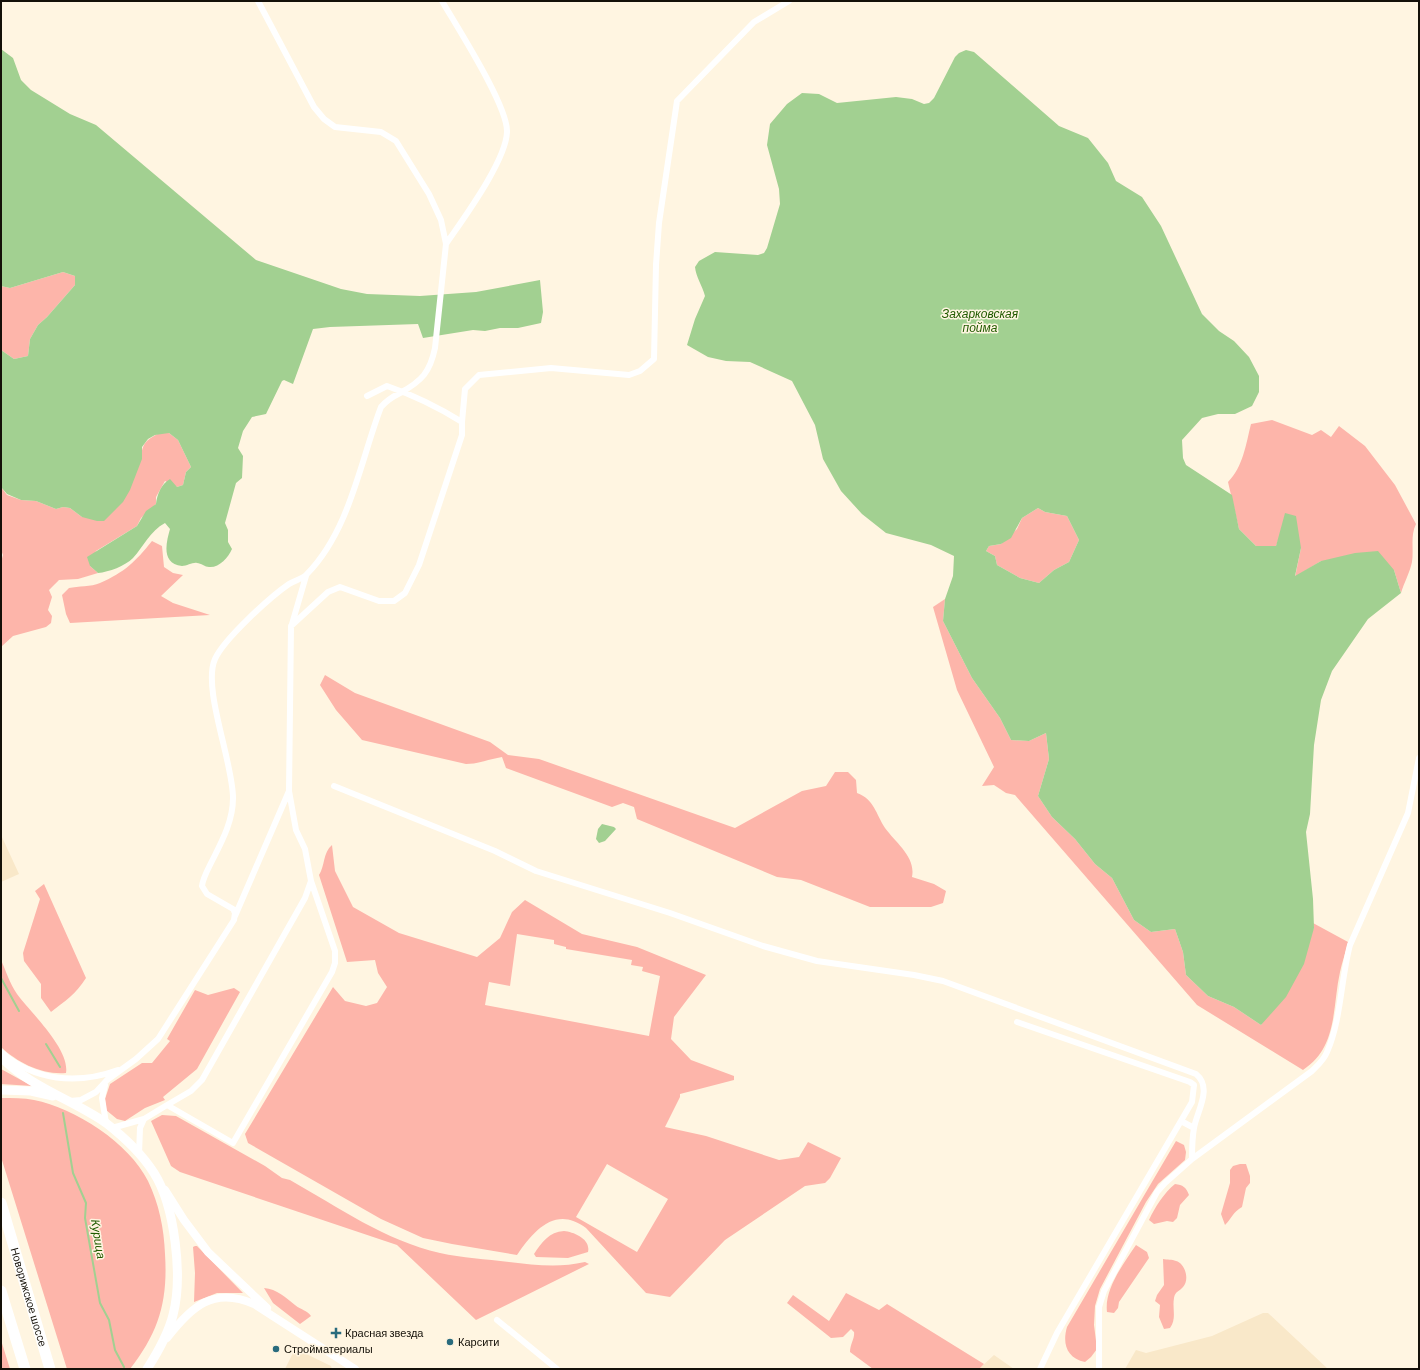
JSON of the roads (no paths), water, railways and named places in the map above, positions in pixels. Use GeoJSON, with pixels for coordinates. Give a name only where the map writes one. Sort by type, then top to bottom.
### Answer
{"type":"FeatureCollection","features":[{"type":"Feature","properties":{"kind":"highway","name":"Новорижское шоссе"},"geometry":{"type":"LineString","coordinates":[[1,1203],[50,1369]]}},
{"type":"Feature","properties":{"kind":"highway"},"geometry":{"type":"LineString","coordinates":[[1,1291],[25,1369]]}},
{"type":"Feature","properties":{"kind":"main road"},"geometry":{"type":"LineString","coordinates":[[1,1057],[18,1071],[109,1126],[140,1154],[155,1174],[191,1231],[208,1252],[282,1321]]}},
{"type":"Feature","properties":{"kind":"main road"},"geometry":{"type":"LineString","coordinates":[[1,1090],[36,1092],[68,1100]]}},
{"type":"Feature","properties":{"kind":"main road"},"geometry":{"type":"LineString","coordinates":[[155,1174],[170,1217],[178,1274],[173,1314],[164,1342]]}},
{"type":"Feature","properties":{"kind":"main road"},"geometry":{"type":"LineString","coordinates":[[147,1369],[164,1342],[184,1317],[203,1303],[229,1297],[254,1304],[282,1321],[327,1353],[355,1369]]}},
{"type":"Feature","properties":{"kind":"street"},"geometry":{"type":"LineString","coordinates":[[167,1105],[233,1143],[332,972],[335,963],[334,951],[311,882],[305,850],[296,830],[289,791],[292,626],[306,576],[325,553],[337,532],[381,407],[386,400],[402,392],[425,376],[432,364],[446,244],[442,220],[429,194],[396,142],[381,132],[335,127],[324,119],[314,107],[258,1]]}},
{"type":"Feature","properties":{"kind":"street"},"geometry":{"type":"LineString","coordinates":[[442,1],[494,92],[505,117],[507,132],[499,160],[446,244]]}},
{"type":"Feature","properties":{"kind":"street"},"geometry":{"type":"LineString","coordinates":[[292,626],[328,592],[340,588],[378,601],[394,601],[405,593],[419,565],[462,435],[465,389],[478,375],[551,368],[629,375],[640,371],[654,359],[659,223],[677,101],[754,22],[789,1]]}},
{"type":"Feature","properties":{"kind":"street"},"geometry":{"type":"LineString","coordinates":[[367,396],[387,386],[444,411],[462,422]]}},
{"type":"Feature","properties":{"kind":"street"},"geometry":{"type":"LineString","coordinates":[[236,916],[233,909],[207,894],[202,886],[227,829],[232,809],[233,797],[211,678],[214,661],[228,640],[248,620],[289,584],[306,576]]}},
{"type":"Feature","properties":{"kind":"street"},"geometry":{"type":"LineString","coordinates":[[1099,1369],[1099,1307],[1104,1291],[1151,1200],[1164,1183],[1192,1160],[1312,1071],[1327,1052],[1336,1019],[1344,966],[1350,945],[1383,873],[1408,813],[1419,758]]}},
{"type":"Feature","properties":{"kind":"street"},"geometry":{"type":"LineString","coordinates":[[334,786],[495,851],[536,871],[670,913],[791,955],[817,961],[914,975],[943,981],[1196,1074],[1202,1080],[1204,1088],[1194,1128],[1192,1160]]}},
{"type":"Feature","properties":{"kind":"street"},"geometry":{"type":"LineString","coordinates":[[68,1100],[80,1100],[96,1092],[107,1080],[158,1039],[236,916],[289,791]]}},
{"type":"Feature","properties":{"kind":"street"},"geometry":{"type":"LineString","coordinates":[[107,1080],[103,1087],[102,1098],[109,1126],[144,1119],[191,1092],[202,1080],[305,898],[311,882]]}},
{"type":"Feature","properties":{"kind":"street"},"geometry":{"type":"LineString","coordinates":[[1017,1022],[1190,1082],[1194,1085],[1195,1091],[1192,1102],[1057,1333],[1040,1369]]}},
{"type":"Feature","properties":{"kind":"street"},"geometry":{"type":"LineString","coordinates":[[1,1052],[22,1067],[38,1074],[55,1078],[88,1078],[123,1068]]}},
{"type":"Feature","properties":{"kind":"street"},"geometry":{"type":"LineString","coordinates":[[140,1154],[140,1128],[144,1119]]}},
{"type":"Feature","properties":{"kind":"street"},"geometry":{"type":"LineString","coordinates":[[1181,1121],[1194,1128]]}},
{"type":"Feature","properties":{"kind":"street"},"geometry":{"type":"LineString","coordinates":[[496,1320],[557,1369]]}},
{"type":"Feature","properties":{"kind":"water"},"geometry":{"type":"Polygon","coordinates":[[[1,49],[13,58],[21,80],[31,90],[70,114],[96,125],[256,260],[341,289],[367,294],[420,296],[476,292],[540,280],[543,312],[541,323],[518,328],[500,328],[485,331],[473,330],[423,338],[418,324],[313,329],[293,384],[284,380],[282,381],[266,414],[252,417],[243,431],[238,448],[243,456],[242,478],[236,483],[225,523],[228,530],[228,542],[232,549],[226,559],[213,567],[195,563],[182,566],[175,564],[168,557],[167,540],[170,529],[165,523],[151,534],[133,558],[126,564],[98,573],[90,566],[87,557],[137,526],[146,511],[156,504],[158,493],[164,484],[170,479],[177,487],[183,485],[186,472],[191,467],[178,440],[169,433],[155,435],[148,439],[142,447],[142,459],[130,490],[123,502],[104,521],[97,521],[82,517],[70,508],[63,507],[56,509],[36,501],[21,500],[7,494],[1,487],[1,350],[14,359],[28,356],[30,339],[38,325],[75,285],[75,276],[63,272],[10,288],[1,286],[1,49]]]}},
{"type":"Feature","properties":{"kind":"water","name":"Захарковская пойма"},"geometry":{"type":"Polygon","coordinates":[[[966,50],[974,52],[1059,126],[1088,138],[1108,163],[1116,181],[1142,197],[1161,226],[1202,314],[1219,331],[1234,341],[1249,357],[1259,376],[1259,392],[1252,406],[1235,414],[1218,414],[1202,418],[1182,440],[1183,458],[1186,465],[1232,495],[1239,529],[1256,546],[1276,546],[1285,513],[1296,516],[1301,548],[1295,576],[1321,561],[1355,553],[1378,551],[1394,570],[1401,593],[1368,619],[1332,671],[1321,700],[1314,745],[1310,814],[1306,832],[1313,899],[1314,928],[1304,964],[1286,997],[1261,1025],[1234,1007],[1208,996],[1186,975],[1183,952],[1175,929],[1151,932],[1134,920],[1112,878],[1095,864],[1075,839],[1052,817],[1038,796],[1049,759],[1046,733],[1029,741],[1011,740],[1000,718],[972,678],[943,621],[945,599],[953,576],[954,556],[931,545],[886,533],[862,514],[841,491],[823,459],[815,425],[792,381],[750,362],[726,361],[708,357],[687,345],[695,319],[705,296],[695,267],[699,261],[715,252],[758,255],[764,253],[767,248],[780,204],[779,189],[767,145],[770,124],[787,104],[802,93],[819,94],[837,103],[896,97],[912,99],[924,104],[929,103],[934,98],[955,57],[959,53],[966,50]],[[1038,508],[1022,518],[1011,538],[1001,544],[989,546],[986,551],[995,556],[997,565],[1020,578],[1039,583],[1054,570],[1069,562],[1079,540],[1067,516],[1045,512],[1038,508]]]}},
{"type":"Feature","properties":{"kind":"water"},"geometry":{"type":"Polygon","coordinates":[[[602,824],[614,827],[616,829],[605,841],[599,843],[596,839],[598,829],[602,824]]]}},
{"type":"Feature","properties":{"kind":"waterway","name":"Курица"},"geometry":{"type":"LineString","coordinates":[[1,978],[19,1011]]}},
{"type":"Feature","properties":{"kind":"waterway","name":"Курица"},"geometry":{"type":"LineString","coordinates":[[46,1044],[60,1067]]}},
{"type":"Feature","properties":{"kind":"waterway","name":"Курица"},"geometry":{"type":"LineString","coordinates":[[63,1113],[73,1173],[86,1203],[85,1218],[100,1303],[109,1320],[115,1350],[124,1367]]}},
{"type":"Feature","properties":{"kind":"place","name":"Красная звезда"},"geometry":{"type":"Point","coordinates":[336,1333]}},
{"type":"Feature","properties":{"kind":"place","name":"Карсити"},"geometry":{"type":"Point","coordinates":[450,1342]}},
{"type":"Feature","properties":{"kind":"place","name":"Стройматериалы"},"geometry":{"type":"Point","coordinates":[276,1349]}}]}
